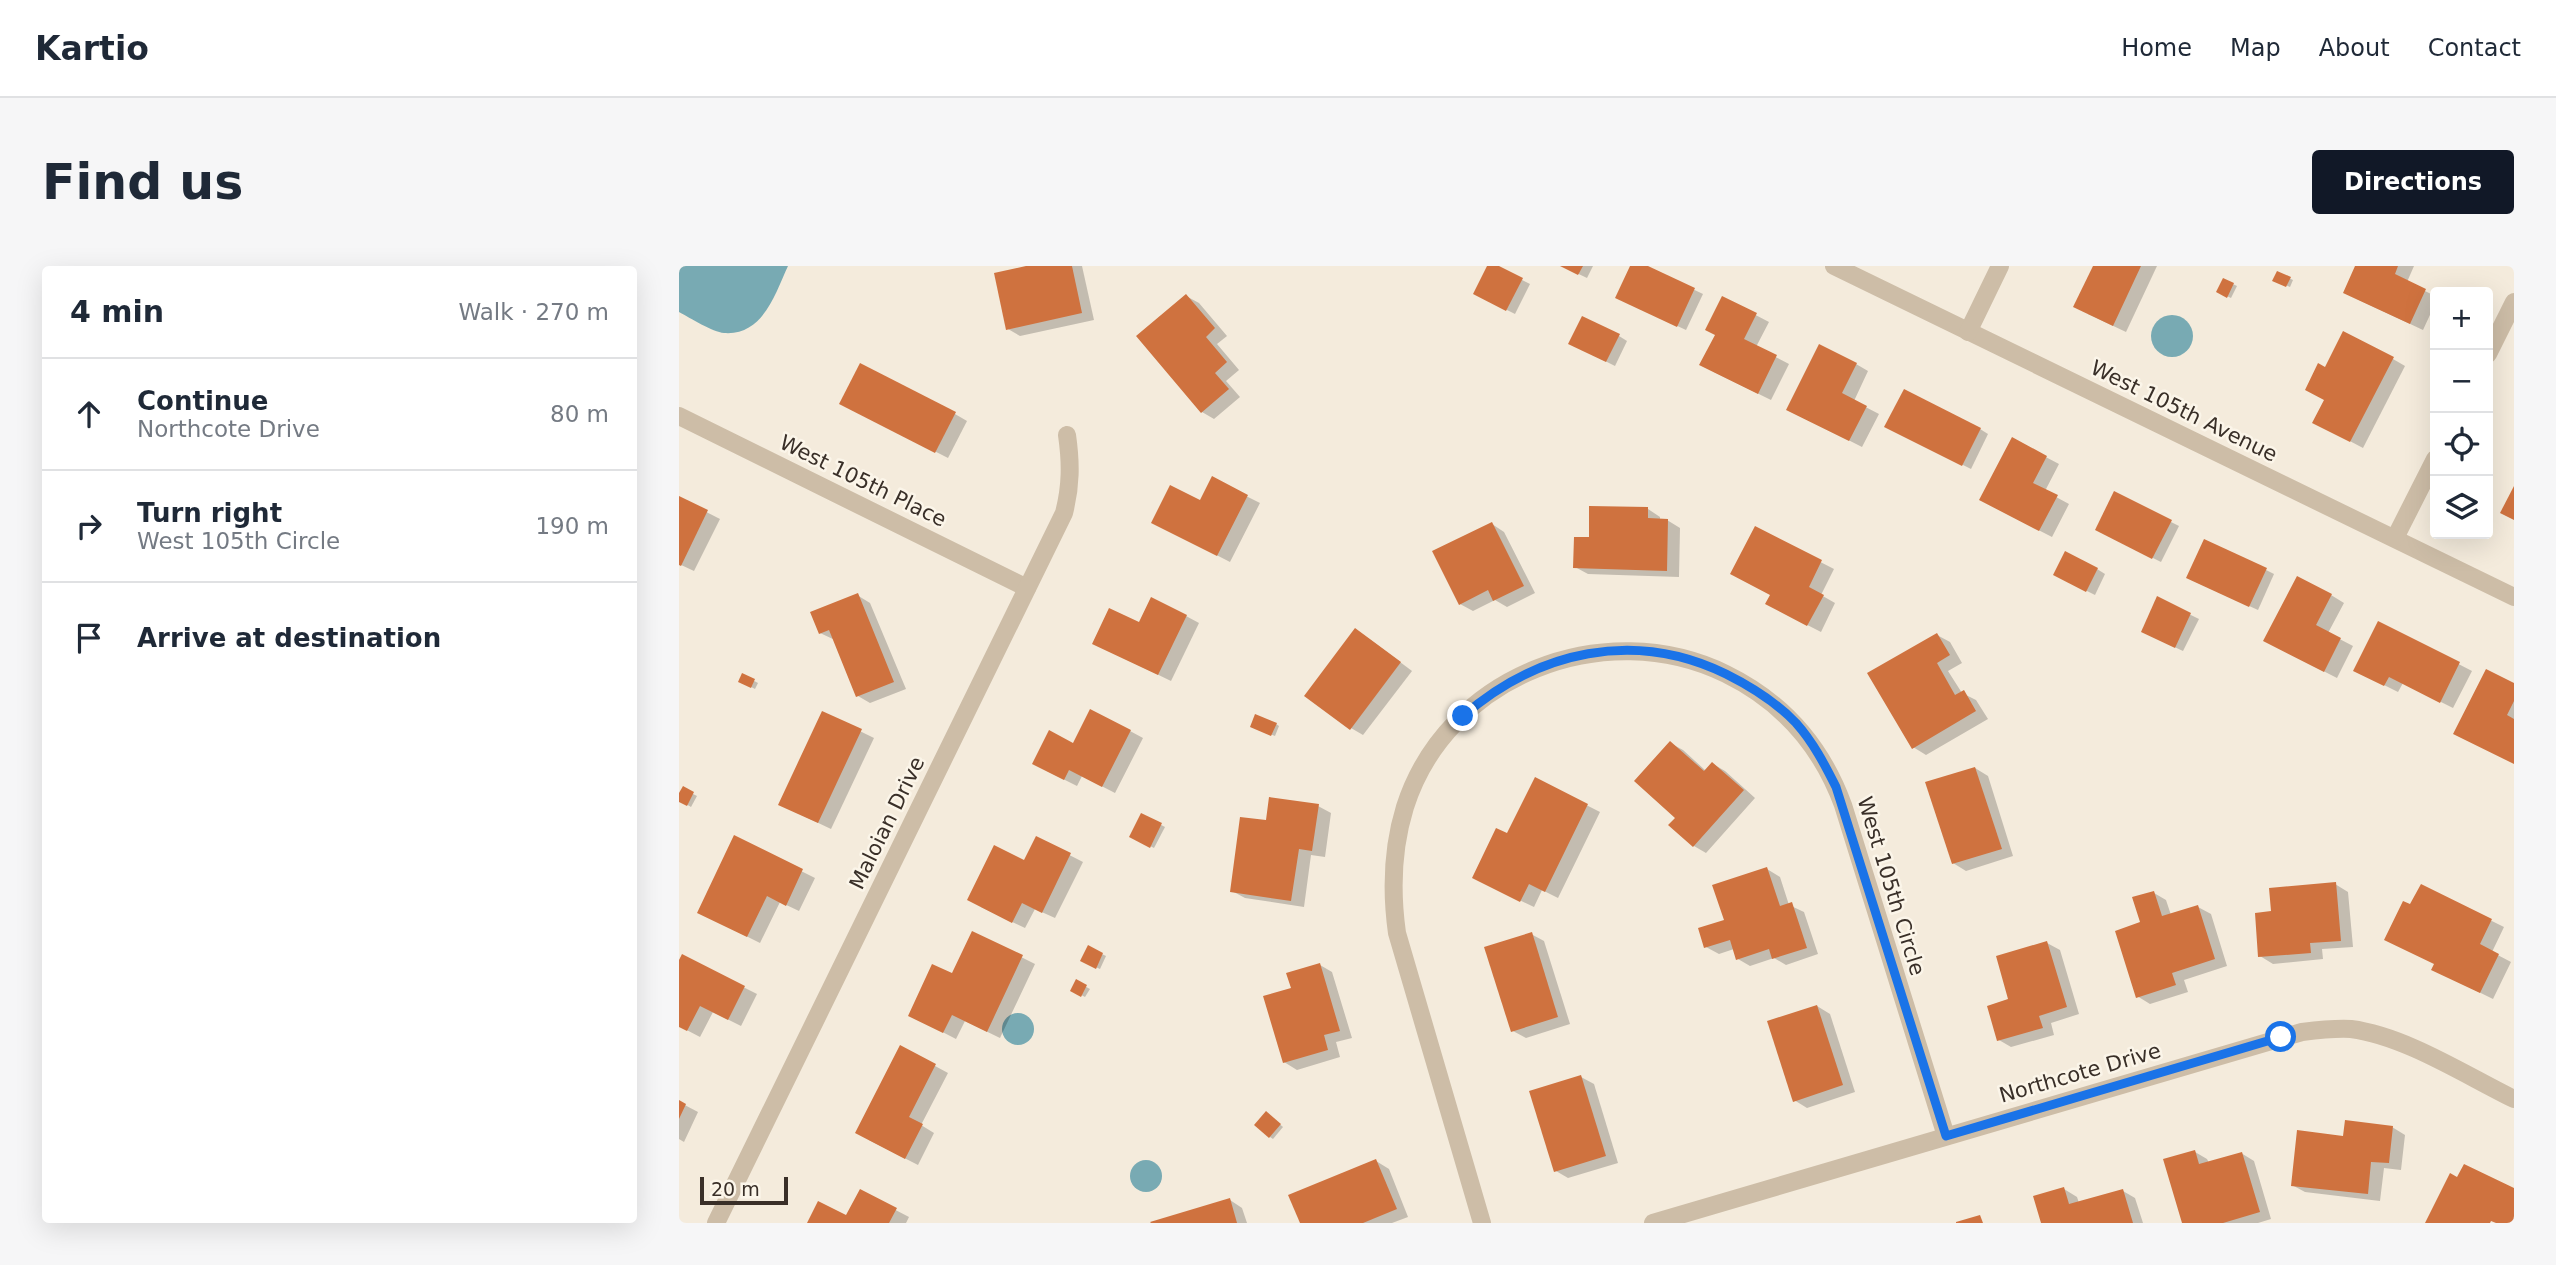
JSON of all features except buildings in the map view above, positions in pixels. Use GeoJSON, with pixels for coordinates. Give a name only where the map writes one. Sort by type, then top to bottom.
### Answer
{"type":"FeatureCollection","features":[{"type":"Feature","properties":{"kind":"street","name":"West 105th Avenue"},"geometry":{"type":"LineString","coordinates":[[1834,266],[2514,597]]}},
{"type":"Feature","properties":{"kind":"street"},"geometry":{"type":"LineString","coordinates":[[1968,332],[2000,266]]}},
{"type":"Feature","properties":{"kind":"street"},"geometry":{"type":"LineString","coordinates":[[2490,350],[2514,302]]}},
{"type":"Feature","properties":{"kind":"street","name":"West 105th Place"},"geometry":{"type":"LineString","coordinates":[[679,416],[1027,588]]}},
{"type":"Feature","properties":{"kind":"street","name":"Maloian Drive"},"geometry":{"type":"LineString","coordinates":[[716,1223],[1064,513],[1070,488],[1071,462],[1067,435]]}},
{"type":"Feature","properties":{"kind":"street"},"geometry":{"type":"LineString","coordinates":[[2395,538],[2430,469]]}},
{"type":"Feature","properties":{"kind":"street","name":"West 105th Circle"},"geometry":{"type":"LineString","coordinates":[[1482,1223],[1397,933],[1392,884],[1399,831],[1406,804],[1418,778],[1432,754],[1463,716],[1502,685],[1524,674],[1566,658],[1590,653],[1618,650],[1665,653],[1712,667],[1760,693],[1797,724],[1836,787],[1843,805],[1946,1136]]}},
{"type":"Feature","properties":{"kind":"street","name":"Northcote Drive"},"geometry":{"type":"LineString","coordinates":[[1653,1223],[2281,1037],[2326,1029],[2350,1029],[2388,1040],[2424,1054],[2514,1099]]}},
{"type":"Feature","properties":{"kind":"water"},"geometry":{"type":"Polygon","coordinates":[[[679,266],[788,266],[766,311],[758,321],[749,328],[724,333],[679,312],[679,266]]]}},
{"type":"Feature","properties":{"kind":"water"},"geometry":{"type":"Polygon","coordinates":[[[2172,315],[2187,321],[2193,336],[2187,351],[2172,357],[2157,351],[2151,336],[2157,321],[2172,315]]]}},
{"type":"Feature","properties":{"kind":"water"},"geometry":{"type":"Polygon","coordinates":[[[1018,1013],[1029,1018],[1034,1029],[1029,1040],[1018,1045],[1007,1040],[1002,1029],[1007,1018],[1018,1013]]]}},
{"type":"Feature","properties":{"kind":"water"},"geometry":{"type":"Polygon","coordinates":[[[1146,1160],[1157,1165],[1162,1176],[1157,1187],[1146,1192],[1135,1187],[1130,1176],[1135,1165],[1146,1160]]]}},
{"type":"Feature","properties":{"kind":"route"},"geometry":{"type":"LineString","coordinates":[[1463,716],[1502,685],[1546,664],[1590,653],[1618,650],[1665,653],[1690,659],[1736,679],[1779,707],[1797,724],[1812,745],[1836,787],[1946,1136],[2281,1037]]}}]}
